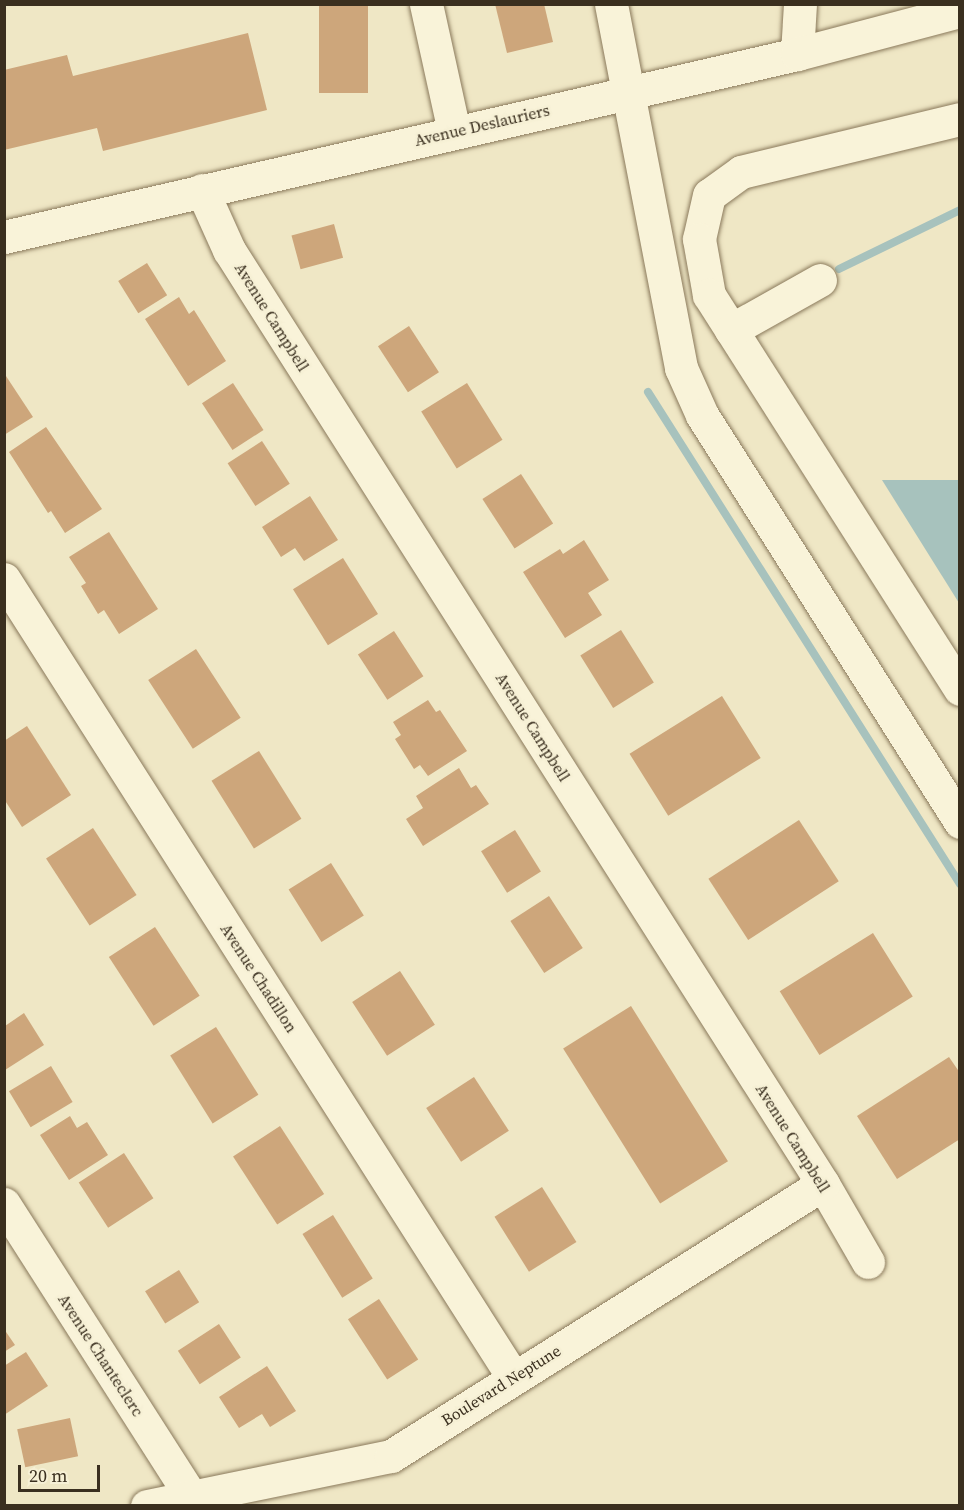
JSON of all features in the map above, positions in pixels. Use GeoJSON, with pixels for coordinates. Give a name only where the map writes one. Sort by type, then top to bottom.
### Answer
{"type":"FeatureCollection","features":[{"type":"Feature","properties":{"kind":"street"},"geometry":{"type":"LineString","coordinates":[[426,4],[454,131]]}},
{"type":"Feature","properties":{"kind":"street"},"geometry":{"type":"LineString","coordinates":[[611,4],[681,368],[702,415],[960,822]]}},
{"type":"Feature","properties":{"kind":"street"},"geometry":{"type":"LineString","coordinates":[[797,54],[800,4]]}},
{"type":"Feature","properties":{"kind":"street","name":"Avenue Deslauriers"},"geometry":{"type":"LineString","coordinates":[[4,237],[454,131],[797,54],[960,11]]}},
{"type":"Feature","properties":{"kind":"street"},"geometry":{"type":"LineString","coordinates":[[960,119],[741,172],[709,195],[699,239],[709,295],[960,689]]}},
{"type":"Feature","properties":{"kind":"street","name":"Avenue Campbell"},"geometry":{"type":"LineString","coordinates":[[202,190],[229,250],[823,1184],[868,1262]]}},
{"type":"Feature","properties":{"kind":"street"},"geometry":{"type":"LineString","coordinates":[[731,330],[820,280]]}},
{"type":"Feature","properties":{"kind":"street","name":"Avenue Chadillon"},"geometry":{"type":"LineString","coordinates":[[4,579],[513,1377]]}},
{"type":"Feature","properties":{"kind":"street","name":"Boulevard Neptune"},"geometry":{"type":"LineString","coordinates":[[147,1506],[195,1501],[391,1456],[513,1377],[823,1184]]}},
{"type":"Feature","properties":{"kind":"street","name":"Avenue Chanteclerc"},"geometry":{"type":"LineString","coordinates":[[4,1204],[195,1501]]}},
{"type":"Feature","properties":{"kind":"water"},"geometry":{"type":"Polygon","coordinates":[[[882,480],[959,480],[959,603],[882,480]]]}},
{"type":"Feature","properties":{"kind":"building"},"geometry":{"type":"Polygon","coordinates":[[[319,4],[368,4],[368,93],[319,93],[319,4]]]}},
{"type":"Feature","properties":{"kind":"building"},"geometry":{"type":"Polygon","coordinates":[[[495,4],[544,4],[553,42],[507,53],[495,4]]]}},
{"type":"Feature","properties":{"kind":"building"},"geometry":{"type":"Polygon","coordinates":[[[248,33],[267,110],[103,151],[97,128],[4,150],[4,70],[67,55],[73,76],[248,33]]]}},
{"type":"Feature","properties":{"kind":"building"},"geometry":{"type":"Polygon","coordinates":[[[334,224],[343,258],[301,269],[291,235],[334,224]]]}},
{"type":"Feature","properties":{"kind":"building"},"geometry":{"type":"Polygon","coordinates":[[[147,263],[167,295],[138,313],[118,281],[147,263]]]}},
{"type":"Feature","properties":{"kind":"building"},"geometry":{"type":"Polygon","coordinates":[[[179,297],[189,314],[194,310],[226,361],[188,386],[145,319],[179,297]]]}},
{"type":"Feature","properties":{"kind":"building"},"geometry":{"type":"Polygon","coordinates":[[[409,326],[439,372],[408,392],[378,346],[409,326]]]}},
{"type":"Feature","properties":{"kind":"building"},"geometry":{"type":"Polygon","coordinates":[[[4,373],[33,417],[4,435],[4,373]]]}},
{"type":"Feature","properties":{"kind":"building"},"geometry":{"type":"Polygon","coordinates":[[[233,383],[263,430],[232,450],[202,403],[233,383]]]}},
{"type":"Feature","properties":{"kind":"building"},"geometry":{"type":"Polygon","coordinates":[[[467,383],[503,440],[457,468],[421,412],[467,383]]]}},
{"type":"Feature","properties":{"kind":"building"},"geometry":{"type":"Polygon","coordinates":[[[46,427],[102,509],[65,533],[51,511],[48,513],[9,452],[46,427]]]}},
{"type":"Feature","properties":{"kind":"building"},"geometry":{"type":"Polygon","coordinates":[[[262,441],[290,484],[255,506],[228,463],[262,441]]]}},
{"type":"Feature","properties":{"kind":"building"},"geometry":{"type":"Polygon","coordinates":[[[521,474],[553,523],[515,549],[482,499],[521,474]]]}},
{"type":"Feature","properties":{"kind":"building"},"geometry":{"type":"Polygon","coordinates":[[[310,496],[338,540],[304,561],[295,548],[281,557],[262,527],[310,496]]]}},
{"type":"Feature","properties":{"kind":"building"},"geometry":{"type":"Polygon","coordinates":[[[109,532],[158,609],[119,634],[104,610],[98,614],[81,586],[86,583],[69,557],[109,532]]]}},
{"type":"Feature","properties":{"kind":"building"},"geometry":{"type":"Polygon","coordinates":[[[584,540],[609,580],[588,593],[602,615],[565,638],[523,572],[560,549],[563,554],[584,540]]]}},
{"type":"Feature","properties":{"kind":"building"},"geometry":{"type":"Polygon","coordinates":[[[343,558],[378,614],[328,645],[293,589],[343,558]]]}},
{"type":"Feature","properties":{"kind":"building"},"geometry":{"type":"Polygon","coordinates":[[[621,630],[654,683],[613,708],[580,655],[621,630]]]}},
{"type":"Feature","properties":{"kind":"building"},"geometry":{"type":"Polygon","coordinates":[[[394,631],[423,676],[387,700],[358,654],[394,631]]]}},
{"type":"Feature","properties":{"kind":"building"},"geometry":{"type":"Polygon","coordinates":[[[196,649],[241,718],[193,749],[148,680],[196,649]]]}},
{"type":"Feature","properties":{"kind":"building"},"geometry":{"type":"Polygon","coordinates":[[[722,696],[761,758],[668,816],[630,754],[722,696]]]}},
{"type":"Feature","properties":{"kind":"building"},"geometry":{"type":"Polygon","coordinates":[[[428,700],[436,712],[440,710],[467,751],[428,776],[420,765],[414,769],[395,739],[401,735],[393,722],[428,700]]]}},
{"type":"Feature","properties":{"kind":"building"},"geometry":{"type":"Polygon","coordinates":[[[27,726],[71,795],[22,827],[4,799],[4,741],[27,726]]]}},
{"type":"Feature","properties":{"kind":"building"},"geometry":{"type":"Polygon","coordinates":[[[259,751],[301,819],[254,849],[212,781],[259,751]]]}},
{"type":"Feature","properties":{"kind":"building"},"geometry":{"type":"Polygon","coordinates":[[[459,768],[471,788],[476,785],[489,804],[423,846],[406,819],[423,808],[416,796],[459,768]]]}},
{"type":"Feature","properties":{"kind":"building"},"geometry":{"type":"Polygon","coordinates":[[[799,820],[839,881],[748,940],[708,879],[799,820]]]}},
{"type":"Feature","properties":{"kind":"building"},"geometry":{"type":"Polygon","coordinates":[[[93,828],[137,895],[90,926],[46,858],[93,828]]]}},
{"type":"Feature","properties":{"kind":"building"},"geometry":{"type":"Polygon","coordinates":[[[515,830],[541,872],[507,893],[481,851],[515,830]]]}},
{"type":"Feature","properties":{"kind":"building"},"geometry":{"type":"Polygon","coordinates":[[[331,863],[364,916],[321,942],[289,889],[331,863]]]}},
{"type":"Feature","properties":{"kind":"building"},"geometry":{"type":"Polygon","coordinates":[[[549,896],[583,948],[544,973],[510,921],[549,896]]]}},
{"type":"Feature","properties":{"kind":"building"},"geometry":{"type":"Polygon","coordinates":[[[155,927],[200,996],[154,1026],[109,957],[155,927]]]}},
{"type":"Feature","properties":{"kind":"building"},"geometry":{"type":"Polygon","coordinates":[[[873,933],[913,997],[819,1055],[780,991],[873,933]]]}},
{"type":"Feature","properties":{"kind":"building"},"geometry":{"type":"Polygon","coordinates":[[[400,971],[435,1025],[387,1056],[352,1002],[400,971]]]}},
{"type":"Feature","properties":{"kind":"building"},"geometry":{"type":"Polygon","coordinates":[[[631,1006],[728,1161],[660,1204],[563,1048],[631,1006]]]}},
{"type":"Feature","properties":{"kind":"building"},"geometry":{"type":"Polygon","coordinates":[[[24,1013],[44,1045],[5,1070],[5,1026],[24,1013]]]}},
{"type":"Feature","properties":{"kind":"building"},"geometry":{"type":"Polygon","coordinates":[[[216,1027],[258,1095],[213,1123],[170,1056],[216,1027]]]}},
{"type":"Feature","properties":{"kind":"building"},"geometry":{"type":"Polygon","coordinates":[[[949,1057],[960,1073],[960,1139],[897,1179],[857,1116],[949,1057]]]}},
{"type":"Feature","properties":{"kind":"building"},"geometry":{"type":"Polygon","coordinates":[[[51,1066],[73,1102],[31,1127],[9,1091],[51,1066]]]}},
{"type":"Feature","properties":{"kind":"building"},"geometry":{"type":"Polygon","coordinates":[[[474,1077],[509,1131],[461,1162],[426,1108],[474,1077]]]}},
{"type":"Feature","properties":{"kind":"building"},"geometry":{"type":"Polygon","coordinates":[[[70,1116],[77,1128],[87,1122],[108,1155],[69,1180],[40,1135],[70,1116]]]}},
{"type":"Feature","properties":{"kind":"building"},"geometry":{"type":"Polygon","coordinates":[[[280,1126],[324,1194],[277,1224],[233,1156],[280,1126]]]}},
{"type":"Feature","properties":{"kind":"building"},"geometry":{"type":"Polygon","coordinates":[[[124,1153],[153,1198],[108,1228],[79,1182],[124,1153]]]}},
{"type":"Feature","properties":{"kind":"building"},"geometry":{"type":"Polygon","coordinates":[[[542,1187],[576,1242],[529,1272],[495,1217],[542,1187]]]}},
{"type":"Feature","properties":{"kind":"building"},"geometry":{"type":"Polygon","coordinates":[[[333,1215],[373,1279],[342,1298],[302,1234],[333,1215]]]}},
{"type":"Feature","properties":{"kind":"building"},"geometry":{"type":"Polygon","coordinates":[[[179,1270],[199,1302],[165,1323],[145,1291],[179,1270]]]}},
{"type":"Feature","properties":{"kind":"building"},"geometry":{"type":"Polygon","coordinates":[[[379,1299],[418,1359],[387,1380],[348,1319],[379,1299]]]}},
{"type":"Feature","properties":{"kind":"building"},"geometry":{"type":"Polygon","coordinates":[[[219,1324],[241,1358],[200,1384],[178,1351],[219,1324]]]}},
{"type":"Feature","properties":{"kind":"building"},"geometry":{"type":"Polygon","coordinates":[[[4,1329],[15,1345],[4,1352],[4,1329]]]}},
{"type":"Feature","properties":{"kind":"building"},"geometry":{"type":"Polygon","coordinates":[[[26,1352],[48,1386],[4,1415],[4,1366],[26,1352]]]}},
{"type":"Feature","properties":{"kind":"building"},"geometry":{"type":"Polygon","coordinates":[[[267,1366],[296,1411],[270,1427],[262,1414],[239,1428],[219,1397],[267,1366]]]}},
{"type":"Feature","properties":{"kind":"building"},"geometry":{"type":"Polygon","coordinates":[[[70,1418],[78,1456],[25,1467],[17,1429],[70,1418]]]}},
{"type":"Feature","properties":{"kind":"waterway"},"geometry":{"type":"LineString","coordinates":[[839,269],[960,210]]}},
{"type":"Feature","properties":{"kind":"waterway"},"geometry":{"type":"LineString","coordinates":[[648,392],[960,884]]}}]}
